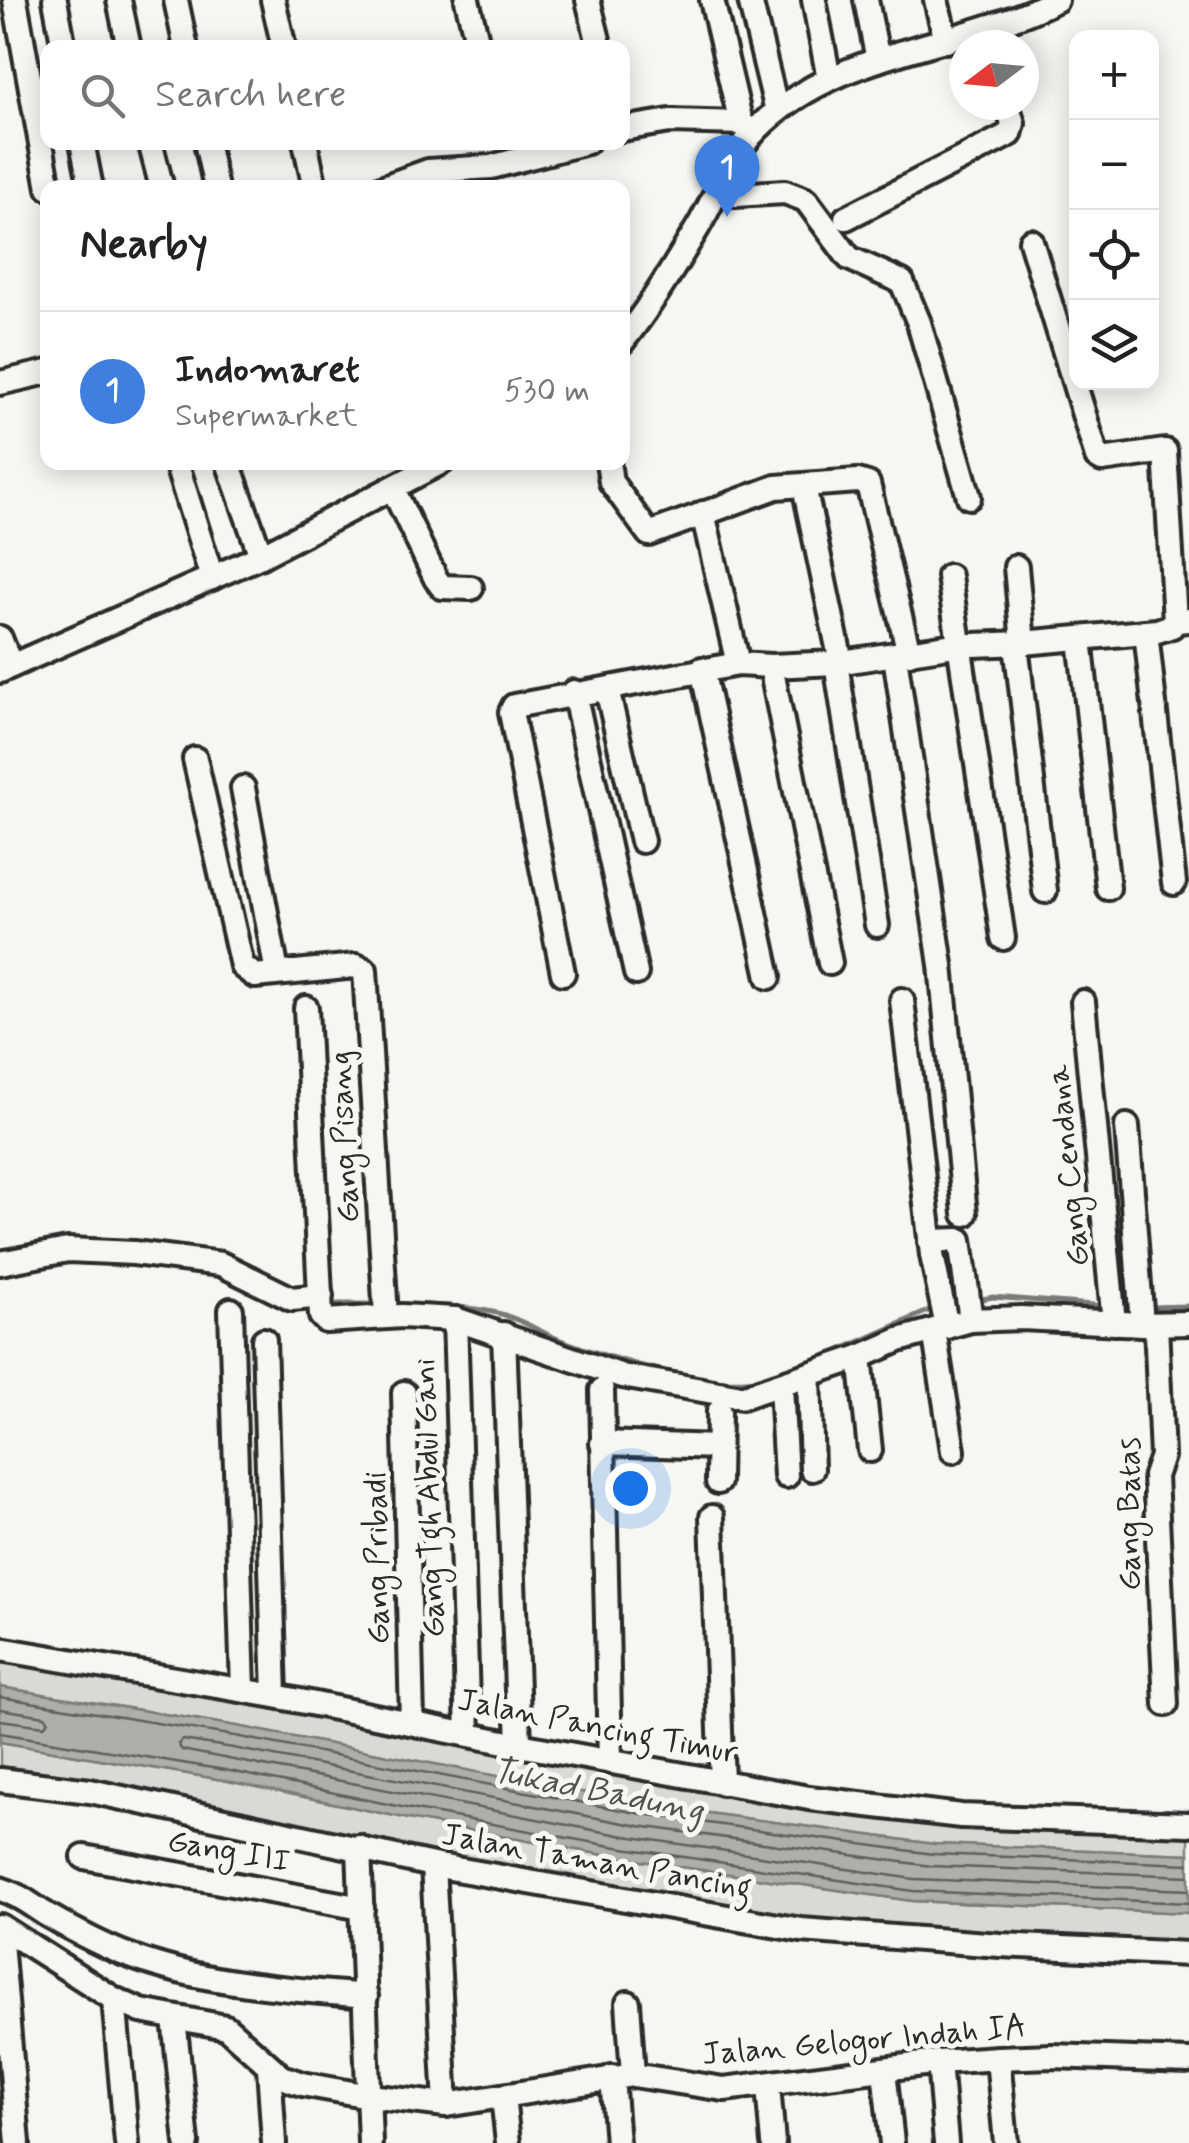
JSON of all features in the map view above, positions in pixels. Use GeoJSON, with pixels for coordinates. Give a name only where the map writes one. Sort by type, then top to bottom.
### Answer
{"type":"FeatureCollection","features":[{"type":"Feature","properties":{"kind":"street"},"geometry":{"type":"LineString","coordinates":[[14,0],[40,140]]}},
{"type":"Feature","properties":{"kind":"street"},"geometry":{"type":"LineString","coordinates":[[55,0],[62,40]]}},
{"type":"Feature","properties":{"kind":"street"},"geometry":{"type":"LineString","coordinates":[[119,0],[127,40]]}},
{"type":"Feature","properties":{"kind":"street"},"geometry":{"type":"LineString","coordinates":[[176,0],[184,40]]}},
{"type":"Feature","properties":{"kind":"street"},"geometry":{"type":"LineString","coordinates":[[273,0],[282,40]]}},
{"type":"Feature","properties":{"kind":"street"},"geometry":{"type":"LineString","coordinates":[[468,0],[477,40]]}},
{"type":"Feature","properties":{"kind":"street"},"geometry":{"type":"LineString","coordinates":[[588,0],[598,40]]}},
{"type":"Feature","properties":{"kind":"street"},"geometry":{"type":"LineString","coordinates":[[630,330],[699,226],[747,127],[712,0]]}},
{"type":"Feature","properties":{"kind":"street"},"geometry":{"type":"LineString","coordinates":[[750,0],[777,111]]}},
{"type":"Feature","properties":{"kind":"street"},"geometry":{"type":"LineString","coordinates":[[814,0],[829,79]]}},
{"type":"Feature","properties":{"kind":"street"},"geometry":{"type":"LineString","coordinates":[[866,0],[878,60]]}},
{"type":"Feature","properties":{"kind":"street"},"geometry":{"type":"LineString","coordinates":[[936,0],[946,41]]}},
{"type":"Feature","properties":{"kind":"street"},"geometry":{"type":"LineString","coordinates":[[993,30],[1020,8],[1056,0]]}},
{"type":"Feature","properties":{"kind":"street"},"geometry":{"type":"LineString","coordinates":[[630,128],[670,121],[747,127],[829,79],[878,60],[949,41]]}},
{"type":"Feature","properties":{"kind":"street"},"geometry":{"type":"LineString","coordinates":[[846,218],[1010,134],[1012,120]]}},
{"type":"Feature","properties":{"kind":"street"},"geometry":{"type":"LineString","coordinates":[[42,150],[48,180]]}},
{"type":"Feature","properties":{"kind":"street"},"geometry":{"type":"LineString","coordinates":[[84,150],[89,180]]}},
{"type":"Feature","properties":{"kind":"street"},"geometry":{"type":"LineString","coordinates":[[152,150],[160,180]]}},
{"type":"Feature","properties":{"kind":"street"},"geometry":{"type":"LineString","coordinates":[[208,150],[214,180]]}},
{"type":"Feature","properties":{"kind":"street"},"geometry":{"type":"LineString","coordinates":[[307,150],[313,180]]}},
{"type":"Feature","properties":{"kind":"street"},"geometry":{"type":"LineString","coordinates":[[404,180],[428,171],[491,168],[508,152]]}},
{"type":"Feature","properties":{"kind":"street"},"geometry":{"type":"LineString","coordinates":[[718,189],[735,195],[785,192],[806,200],[849,258],[902,282],[919,324],[969,497]]}},
{"type":"Feature","properties":{"kind":"street"},"geometry":{"type":"LineString","coordinates":[[563,973],[511,712],[514,706],[702,668],[838,663],[959,645],[1020,644],[1164,630],[1182,621],[1165,451],[1102,460],[1097,457],[1031,240]]}},
{"type":"Feature","properties":{"kind":"street"},"geometry":{"type":"LineString","coordinates":[[0,382],[40,374]]}},
{"type":"Feature","properties":{"kind":"street"},"geometry":{"type":"LineString","coordinates":[[178,470],[212,578]]}},
{"type":"Feature","properties":{"kind":"street"},"geometry":{"type":"LineString","coordinates":[[231,470],[261,556]]}},
{"type":"Feature","properties":{"kind":"street"},"geometry":{"type":"LineString","coordinates":[[0,638],[5,668],[261,556],[427,470]]}},
{"type":"Feature","properties":{"kind":"street"},"geometry":{"type":"LineString","coordinates":[[609,470],[611,482],[649,534],[776,487],[858,481],[870,486],[902,654],[941,965],[964,1214]]}},
{"type":"Feature","properties":{"kind":"street"},"geometry":{"type":"LineString","coordinates":[[804,486],[838,663],[876,924]]}},
{"type":"Feature","properties":{"kind":"street"},"geometry":{"type":"LineString","coordinates":[[393,489],[442,587],[472,588]]}},
{"type":"Feature","properties":{"kind":"street"},"geometry":{"type":"LineString","coordinates":[[703,513],[738,664]]}},
{"type":"Feature","properties":{"kind":"street"},"geometry":{"type":"LineString","coordinates":[[1016,567],[1045,891]]}},
{"type":"Feature","properties":{"kind":"street"},"geometry":{"type":"LineString","coordinates":[[949,576],[1003,938]]}},
{"type":"Feature","properties":{"kind":"street"},"geometry":{"type":"LineString","coordinates":[[1146,632],[1174,883]]}},
{"type":"Feature","properties":{"kind":"street"},"geometry":{"type":"LineString","coordinates":[[1080,639],[1108,888]]}},
{"type":"Feature","properties":{"kind":"street"},"geometry":{"type":"LineString","coordinates":[[771,666],[830,963]]}},
{"type":"Feature","properties":{"kind":"street"},"geometry":{"type":"LineString","coordinates":[[702,668],[768,977]]}},
{"type":"Feature","properties":{"kind":"street"},"geometry":{"type":"LineString","coordinates":[[607,689],[642,841]]}},
{"type":"Feature","properties":{"kind":"street"},"geometry":{"type":"LineString","coordinates":[[574,692],[636,973]]}},
{"type":"Feature","properties":{"kind":"street"},"geometry":{"type":"LineString","coordinates":[[194,758],[242,966],[255,976],[276,973],[242,788]]}},
{"type":"Feature","properties":{"kind":"street","name":"Gang Pisang"},"geometry":{"type":"LineString","coordinates":[[276,973],[356,966],[365,970],[385,1309]]}},
{"type":"Feature","properties":{"kind":"street"},"geometry":{"type":"LineString","coordinates":[[902,1000],[953,1451]]}},
{"type":"Feature","properties":{"kind":"street","name":"Gang Cendana"},"geometry":{"type":"LineString","coordinates":[[1084,1002],[1114,1313]]}},
{"type":"Feature","properties":{"kind":"street"},"geometry":{"type":"LineString","coordinates":[[306,1008],[321,1304],[326,1321],[342,1322],[385,1309],[455,1319],[622,1376],[728,1397],[742,1397],[809,1376],[970,1310],[1020,1318],[1114,1313],[1189,1323]]}},
{"type":"Feature","properties":{"kind":"street","name":"Gang Batas"},"geometry":{"type":"LineString","coordinates":[[1127,1126],[1162,1456],[1155,1476],[1166,1704]]}},
{"type":"Feature","properties":{"kind":"street"},"geometry":{"type":"LineString","coordinates":[[930,1241],[960,1240],[970,1310]]}},
{"type":"Feature","properties":{"kind":"street"},"geometry":{"type":"LineString","coordinates":[[0,1263],[68,1250],[134,1253],[221,1264],[292,1299],[321,1304]]}},
{"type":"Feature","properties":{"kind":"street"},"geometry":{"type":"LineString","coordinates":[[231,1310],[243,1690]]}},
{"type":"Feature","properties":{"kind":"street","name":"Gang Tgh Abdul Gani"},"geometry":{"type":"LineString","coordinates":[[455,1319],[468,1734]]}},
{"type":"Feature","properties":{"kind":"street"},"geometry":{"type":"LineString","coordinates":[[504,1334],[518,1745]]}},
{"type":"Feature","properties":{"kind":"street"},"geometry":{"type":"LineString","coordinates":[[264,1340],[275,1696]]}},
{"type":"Feature","properties":{"kind":"street"},"geometry":{"type":"LineString","coordinates":[[860,1357],[870,1450]]}},
{"type":"Feature","properties":{"kind":"street"},"geometry":{"type":"LineString","coordinates":[[809,1376],[812,1469]]}},
{"type":"Feature","properties":{"kind":"street"},"geometry":{"type":"LineString","coordinates":[[781,1386],[786,1476]]}},
{"type":"Feature","properties":{"kind":"street"},"geometry":{"type":"LineString","coordinates":[[602,1390],[610,1762]]}},
{"type":"Feature","properties":{"kind":"street","name":"Gang Pribadi"},"geometry":{"type":"LineString","coordinates":[[404,1394],[412,1722]]}},
{"type":"Feature","properties":{"kind":"street"},"geometry":{"type":"LineString","coordinates":[[718,1482],[719,1412]]}},
{"type":"Feature","properties":{"kind":"street"},"geometry":{"type":"LineString","coordinates":[[602,1442],[718,1448]]}},
{"type":"Feature","properties":{"kind":"street"},"geometry":{"type":"LineString","coordinates":[[712,1517],[722,1783]]}},
{"type":"Feature","properties":{"kind":"street","name":"Jalan Pancing Timur"},"geometry":{"type":"LineString","coordinates":[[0,1649],[243,1690],[809,1798],[962,1816],[1189,1824]]}},
{"type":"Feature","properties":{"kind":"street","name":"Jalan Taman Pancing"},"geometry":{"type":"LineString","coordinates":[[0,1780],[90,1791],[433,1865],[801,1930],[1189,1954]]}},
{"type":"Feature","properties":{"kind":"street"},"geometry":{"type":"LineString","coordinates":[[359,1848],[370,2143]]}},
{"type":"Feature","properties":{"kind":"street","name":"Gang III"},"geometry":{"type":"LineString","coordinates":[[84,1857],[362,1908]]}},
{"type":"Feature","properties":{"kind":"street"},"geometry":{"type":"LineString","coordinates":[[433,1865],[446,2104]]}},
{"type":"Feature","properties":{"kind":"street"},"geometry":{"type":"LineString","coordinates":[[0,1889],[130,1956],[171,1968],[272,1988],[366,1996]]}},
{"type":"Feature","properties":{"kind":"street"},"geometry":{"type":"LineString","coordinates":[[0,1928],[18,2143]]}},
{"type":"Feature","properties":{"kind":"street","name":"Jalan Gelogor Indah IA"},"geometry":{"type":"LineString","coordinates":[[0,1928],[114,1999],[141,2011],[226,2027],[282,2077],[369,2096],[446,2104],[622,2076],[724,2089],[998,2058],[1188,2061]]}},
{"type":"Feature","properties":{"kind":"street"},"geometry":{"type":"LineString","coordinates":[[114,1999],[127,2143]]}},
{"type":"Feature","properties":{"kind":"street"},"geometry":{"type":"LineString","coordinates":[[617,2143],[628,2003]]}},
{"type":"Feature","properties":{"kind":"street"},"geometry":{"type":"LineString","coordinates":[[174,2018],[187,2143]]}},
{"type":"Feature","properties":{"kind":"street"},"geometry":{"type":"LineString","coordinates":[[998,2058],[1006,2143]]}},
{"type":"Feature","properties":{"kind":"street"},"geometry":{"type":"LineString","coordinates":[[1188,2061],[1189,2069]]}},
{"type":"Feature","properties":{"kind":"street"},"geometry":{"type":"LineString","coordinates":[[939,2062],[946,2143]]}},
{"type":"Feature","properties":{"kind":"street"},"geometry":{"type":"LineString","coordinates":[[269,2067],[274,2143]]}},
{"type":"Feature","properties":{"kind":"street"},"geometry":{"type":"LineString","coordinates":[[884,2070],[892,2143]]}},
{"type":"Feature","properties":{"kind":"street"},"geometry":{"type":"LineString","coordinates":[[768,2086],[773,2143]]}},
{"type":"Feature","properties":{"kind":"street"},"geometry":{"type":"LineString","coordinates":[[504,2096],[508,2143]]}},
{"type":"Feature","properties":{"kind":"shaded area"},"geometry":{"type":"Polygon","coordinates":[[[0,1660],[150,1680],[805,1808],[1189,1832],[1189,1854],[934,1844],[643,1804],[237,1726],[0,1687],[0,1660]]]}},
{"type":"Feature","properties":{"kind":"shaded area"},"geometry":{"type":"Polygon","coordinates":[[[0,1742],[223,1780],[615,1857],[912,1901],[1189,1913],[1189,1946],[838,1926],[571,1880],[264,1815],[0,1773],[0,1742]]]}},
{"type":"Feature","properties":{"kind":"water","name":"Tukad Badung"},"geometry":{"type":"Polygon","coordinates":[[[0,1687],[237,1726],[643,1804],[934,1844],[1189,1854],[1189,1913],[912,1901],[615,1857],[223,1780],[0,1742],[0,1687]]]}},
{"type":"Feature","properties":{"kind":"waterway"},"geometry":{"type":"LineString","coordinates":[[977,1300],[993,1297],[1106,1306]]}},
{"type":"Feature","properties":{"kind":"waterway"},"geometry":{"type":"LineString","coordinates":[[325,1304],[379,1304]]}},
{"type":"Feature","properties":{"kind":"waterway"},"geometry":{"type":"LineString","coordinates":[[390,1304],[484,1310],[581,1347],[661,1370],[717,1380],[762,1379]]}},
{"type":"Feature","properties":{"kind":"waterway"},"geometry":{"type":"LineString","coordinates":[[1147,1307],[1189,1306]]}},
{"type":"Feature","properties":{"kind":"waterway"},"geometry":{"type":"LineString","coordinates":[[815,1361],[937,1307]]}},
{"type":"Feature","properties":{"kind":"place","name":"Indomaret"},"geometry":{"type":"Point","coordinates":[727,217]}}]}
